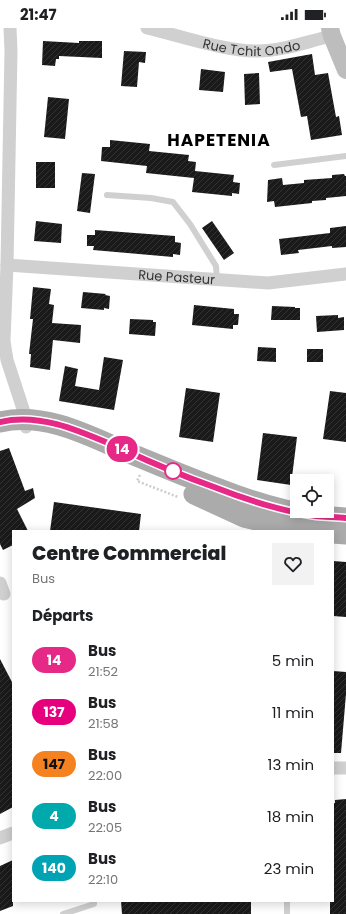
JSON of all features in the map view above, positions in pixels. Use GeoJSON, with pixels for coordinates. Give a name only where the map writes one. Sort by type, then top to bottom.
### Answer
{"type":"FeatureCollection","features":[{"type":"Feature","properties":{"kind":"main road"},"geometry":{"type":"LineString","coordinates":[[331,32],[346,70]]}},
{"type":"Feature","properties":{"kind":"main road"},"geometry":{"type":"LineString","coordinates":[[0,422],[10,420],[25,423],[220,505],[244,517],[288,528],[308,530]]}},
{"type":"Feature","properties":{"kind":"main road"},"geometry":{"type":"LineString","coordinates":[[0,426],[48,422],[76,429],[214,487],[282,509],[317,516],[346,518]]}},
{"type":"Feature","properties":{"kind":"main road"},"geometry":{"type":"LineString","coordinates":[[334,532],[346,534]]}},
{"type":"Feature","properties":{"kind":"street"},"geometry":{"type":"LineString","coordinates":[[10,28],[11,51],[7,265],[4,341],[7,360],[24,412],[25,423]]}},
{"type":"Feature","properties":{"kind":"street","name":"Rue Tchit Ondo"},"geometry":{"type":"LineString","coordinates":[[147,28],[228,48],[258,51],[293,46],[331,32]]}},
{"type":"Feature","properties":{"kind":"street","name":"Rue Pasteur"},"geometry":{"type":"LineString","coordinates":[[7,265],[268,283],[346,274]]}},
{"type":"Feature","properties":{"kind":"street"},"geometry":{"type":"LineString","coordinates":[[334,768],[346,768]]}},
{"type":"Feature","properties":{"kind":"street"},"geometry":{"type":"LineString","coordinates":[[0,838],[12,833]]}},
{"type":"Feature","properties":{"kind":"lane"},"geometry":{"type":"LineString","coordinates":[[274,165],[346,156]]}},
{"type":"Feature","properties":{"kind":"lane"},"geometry":{"type":"LineString","coordinates":[[106,195],[151,198],[174,202],[190,224],[216,266],[216,280]]}},
{"type":"Feature","properties":{"kind":"lane"},"geometry":{"type":"LineString","coordinates":[[63,914],[94,904],[94,902]]}},
{"type":"Feature","properties":{"kind":"lane"},"geometry":{"type":"LineString","coordinates":[[287,902],[287,914]]}},
{"type":"Feature","properties":{"kind":"building"},"geometry":{"type":"Polygon","coordinates":[[[43,41],[79,43],[79,41],[102,41],[102,58],[59,56],[59,59],[56,59],[55,66],[42,65],[43,41]]]}},
{"type":"Feature","properties":{"kind":"building"},"geometry":{"type":"Polygon","coordinates":[[[124,51],[146,52],[145,63],[139,62],[137,87],[121,86],[124,51]]]}},
{"type":"Feature","properties":{"kind":"building"},"geometry":{"type":"Polygon","coordinates":[[[312,54],[315,75],[328,73],[336,117],[339,116],[342,135],[311,140],[307,116],[301,117],[292,69],[270,72],[268,62],[312,54]]]}},
{"type":"Feature","properties":{"kind":"building"},"geometry":{"type":"Polygon","coordinates":[[[201,69],[225,72],[223,92],[199,90],[201,69]]]}},
{"type":"Feature","properties":{"kind":"building"},"geometry":{"type":"Polygon","coordinates":[[[259,73],[260,104],[245,105],[244,74],[259,73]]]}},
{"type":"Feature","properties":{"kind":"building"},"geometry":{"type":"Polygon","coordinates":[[[48,97],[69,99],[65,139],[44,137],[48,97]]]}},
{"type":"Feature","properties":{"kind":"building"},"geometry":{"type":"Polygon","coordinates":[[[110,140],[150,144],[149,151],[189,155],[188,161],[196,162],[195,171],[234,175],[233,182],[240,183],[239,194],[232,193],[232,196],[192,192],[194,178],[146,173],[147,166],[101,161],[102,147],[110,147],[110,140]]]}},
{"type":"Feature","properties":{"kind":"building"},"geometry":{"type":"Polygon","coordinates":[[[36,162],[55,162],[55,188],[36,188],[36,162]]]}},
{"type":"Feature","properties":{"kind":"building"},"geometry":{"type":"Polygon","coordinates":[[[82,173],[95,174],[90,213],[77,211],[82,173]]]}},
{"type":"Feature","properties":{"kind":"building"},"geometry":{"type":"Polygon","coordinates":[[[344,174],[346,176],[346,196],[326,198],[326,200],[312,201],[312,203],[275,207],[274,201],[267,202],[268,180],[282,178],[283,185],[304,183],[304,180],[332,178],[332,175],[344,174]]]}},
{"type":"Feature","properties":{"kind":"building"},"geometry":{"type":"Polygon","coordinates":[[[36,221],[62,224],[61,243],[34,241],[36,221]]]}},
{"type":"Feature","properties":{"kind":"building"},"geometry":{"type":"Polygon","coordinates":[[[212,221],[234,253],[224,260],[202,228],[212,221]]]}},
{"type":"Feature","properties":{"kind":"building"},"geometry":{"type":"Polygon","coordinates":[[[346,226],[346,247],[332,248],[332,246],[298,250],[299,253],[281,255],[279,239],[330,233],[330,228],[346,226]]]}},
{"type":"Feature","properties":{"kind":"building"},"geometry":{"type":"Polygon","coordinates":[[[95,230],[175,236],[175,242],[181,243],[180,255],[173,254],[173,257],[93,250],[94,246],[87,246],[87,235],[95,235],[95,230]]]}},
{"type":"Feature","properties":{"kind":"building"},"geometry":{"type":"Polygon","coordinates":[[[33,287],[51,289],[49,304],[54,305],[52,323],[81,325],[80,343],[53,340],[50,370],[30,367],[31,354],[29,354],[33,319],[30,319],[33,287]]]}},
{"type":"Feature","properties":{"kind":"building"},"geometry":{"type":"Polygon","coordinates":[[[83,292],[106,294],[105,295],[110,296],[109,309],[81,308],[83,292]]]}},
{"type":"Feature","properties":{"kind":"building"},"geometry":{"type":"Polygon","coordinates":[[[194,305],[234,309],[234,314],[239,314],[238,325],[233,325],[233,329],[192,325],[194,305]]]}},
{"type":"Feature","properties":{"kind":"building"},"geometry":{"type":"Polygon","coordinates":[[[272,306],[300,308],[300,320],[271,320],[272,306]]]}},
{"type":"Feature","properties":{"kind":"building"},"geometry":{"type":"Polygon","coordinates":[[[338,315],[338,318],[344,317],[344,330],[317,332],[316,316],[338,315]]]}},
{"type":"Feature","properties":{"kind":"building"},"geometry":{"type":"Polygon","coordinates":[[[130,319],[153,320],[153,322],[156,322],[155,336],[129,334],[130,319]]]}},
{"type":"Feature","properties":{"kind":"building"},"geometry":{"type":"Polygon","coordinates":[[[258,347],[276,348],[276,362],[257,361],[258,347]]]}},
{"type":"Feature","properties":{"kind":"building"},"geometry":{"type":"Polygon","coordinates":[[[307,349],[323,349],[323,362],[307,362],[307,349]]]}},
{"type":"Feature","properties":{"kind":"building"},"geometry":{"type":"Polygon","coordinates":[[[104,357],[123,360],[114,410],[59,401],[65,366],[78,369],[75,386],[99,390],[104,357]]]}},
{"type":"Feature","properties":{"kind":"building"},"geometry":{"type":"Polygon","coordinates":[[[186,388],[220,393],[213,442],[179,437],[186,388]]]}},
{"type":"Feature","properties":{"kind":"building"},"geometry":{"type":"Polygon","coordinates":[[[330,391],[346,393],[346,442],[323,439],[330,391]]]}},
{"type":"Feature","properties":{"kind":"building"},"geometry":{"type":"Polygon","coordinates":[[[263,433],[297,437],[292,474],[290,474],[290,485],[257,480],[263,433]]]}},
{"type":"Feature","properties":{"kind":"building"},"geometry":{"type":"Polygon","coordinates":[[[9,448],[25,491],[33,488],[35,498],[17,509],[28,530],[12,530],[12,546],[3,550],[0,544],[0,451],[9,448]]]}},
{"type":"Feature","properties":{"kind":"building"},"geometry":{"type":"Polygon","coordinates":[[[54,502],[141,514],[139,530],[50,530],[54,502]]]}},
{"type":"Feature","properties":{"kind":"building"},"geometry":{"type":"Polygon","coordinates":[[[334,561],[346,562],[346,617],[334,616],[334,561]]]}},
{"type":"Feature","properties":{"kind":"building"},"geometry":{"type":"Polygon","coordinates":[[[0,659],[12,682],[12,808],[0,814],[0,659]]]}},
{"type":"Feature","properties":{"kind":"building"},"geometry":{"type":"Polygon","coordinates":[[[334,671],[346,672],[346,694],[341,753],[334,753],[334,671]]]}},
{"type":"Feature","properties":{"kind":"building"},"geometry":{"type":"Polygon","coordinates":[[[346,799],[346,914],[330,914],[330,902],[334,902],[335,800],[346,799]]]}},
{"type":"Feature","properties":{"kind":"building"},"geometry":{"type":"Polygon","coordinates":[[[12,860],[13,906],[0,911],[0,866],[12,860]]]}},
{"type":"Feature","properties":{"kind":"building"},"geometry":{"type":"Polygon","coordinates":[[[121,902],[251,902],[251,914],[122,914],[121,902]]]}},
{"type":"Feature","properties":{"kind":"bus line","name":"14"},"geometry":{"type":"LineString","coordinates":[[0,422],[10,420],[30,420],[48,422],[76,429],[146,460],[214,487],[250,499],[293,512],[317,516],[346,518]]}},
{"type":"Feature","properties":{"kind":"district","name":"HAPETENIA"},"geometry":{"type":"Point","coordinates":[219,140]}}]}
